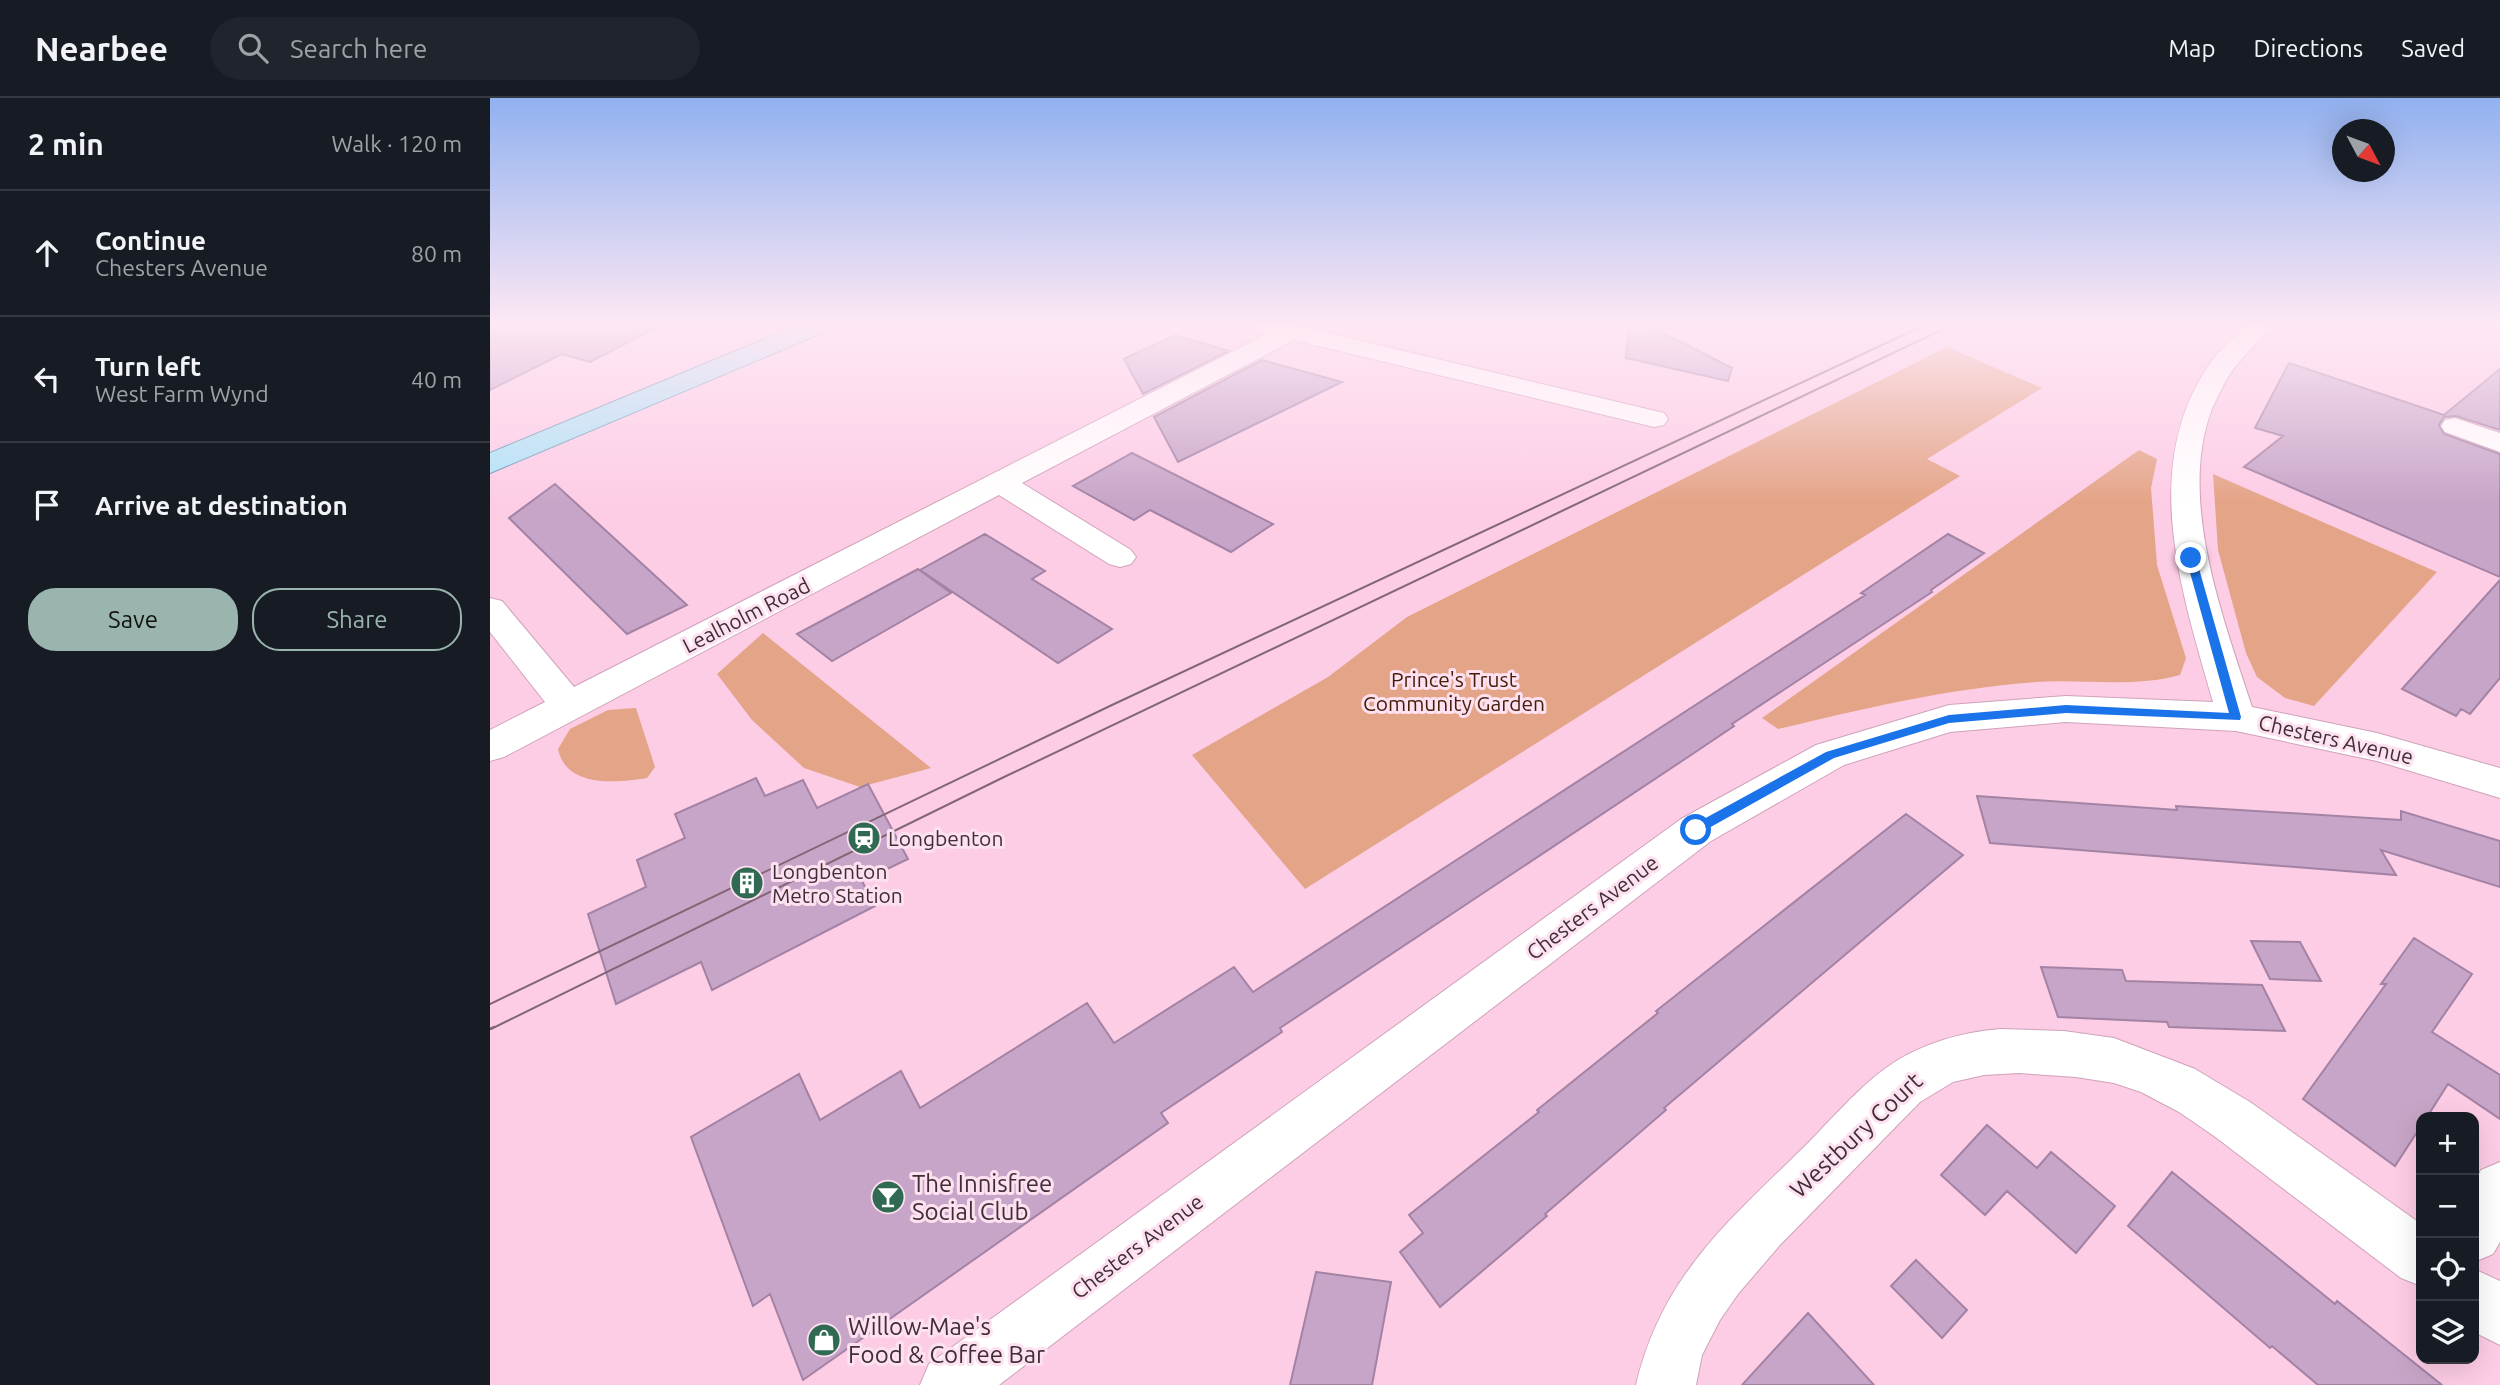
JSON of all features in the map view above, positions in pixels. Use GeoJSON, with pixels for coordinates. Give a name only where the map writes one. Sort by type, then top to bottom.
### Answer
{"type":"FeatureCollection","features":[{"type":"Feature","properties":{"kind":"main road"},"geometry":{"type":"LineString","coordinates":[[490,464],[679,383]]}},
{"type":"Feature","properties":{"kind":"street","name":"Lealholm Road"},"geometry":{"type":"LineString","coordinates":[[490,747],[1193,383]]}},
{"type":"Feature","properties":{"kind":"street"},"geometry":{"type":"LineString","coordinates":[[1539,383],[1624,400],[1654,419]]}},
{"type":"Feature","properties":{"kind":"street"},"geometry":{"type":"LineString","coordinates":[[2212,383],[2199,405],[2189,435],[2184,489],[2185,527],[2191,558],[2236,717]]}},
{"type":"Feature","properties":{"kind":"street"},"geometry":{"type":"LineString","coordinates":[[2455,426],[2500,443]]}},
{"type":"Feature","properties":{"kind":"street"},"geometry":{"type":"LineString","coordinates":[[1002,484],[1120,557]]}},
{"type":"Feature","properties":{"kind":"street"},"geometry":{"type":"LineString","coordinates":[[490,609],[569,706]]}},
{"type":"Feature","properties":{"kind":"street","name":"Chesters Avenue"},"geometry":{"type":"LineString","coordinates":[[973,1378],[1696,830],[1830,755],[1949,719],[2066,709],[2236,717],[2377,747],[2500,783]]}},
{"type":"Feature","properties":{"kind":"street","name":"Westbury Court"},"geometry":{"type":"LineString","coordinates":[[1666,1385],[1668,1366],[1690,1316],[1728,1262],[1902,1085],[1929,1068],[1963,1054],[1999,1049],[2078,1054],[2137,1067],[2170,1080],[2231,1118],[2416,1254]]}},
{"type":"Feature","properties":{"kind":"street"},"geometry":{"type":"LineString","coordinates":[[2479,1226],[2500,1189]]}},
{"type":"Feature","properties":{"kind":"street"},"geometry":{"type":"LineString","coordinates":[[2479,1301],[2500,1316]]}},
{"type":"Feature","properties":{"kind":"green space","name":"Prince's Trust Community Garden"},"geometry":{"type":"Polygon","coordinates":[[[1875,383],[2031,383],[2042,388],[1927,459],[1960,476],[1305,889],[1192,755],[1328,677],[1407,617],[1875,383]]]}},
{"type":"Feature","properties":{"kind":"green space"},"geometry":{"type":"Polygon","coordinates":[[[2139,450],[2157,459],[2151,488],[2157,565],[2186,658],[2180,675],[2144,681],[2054,681],[1971,689],[1873,707],[1778,729],[1762,718],[2139,450]]]}},
{"type":"Feature","properties":{"kind":"green space"},"geometry":{"type":"Polygon","coordinates":[[[2213,474],[2437,572],[2314,706],[2285,698],[2257,677],[2246,653],[2218,550],[2213,474]]]}},
{"type":"Feature","properties":{"kind":"green space"},"geometry":{"type":"Polygon","coordinates":[[[763,633],[931,768],[860,787],[804,768],[752,720],[717,674],[763,633]]]}},
{"type":"Feature","properties":{"kind":"green space"},"geometry":{"type":"Polygon","coordinates":[[[636,708],[655,767],[647,778],[594,780],[571,771],[563,762],[558,749],[570,729],[608,710],[636,708]]]}},
{"type":"Feature","properties":{"kind":"building"},"geometry":{"type":"Polygon","coordinates":[[[490,383],[504,383],[490,390],[490,383]]]}},
{"type":"Feature","properties":{"kind":"building"},"geometry":{"type":"Polygon","coordinates":[[[1137,383],[1165,383],[1143,394],[1137,383]]]}},
{"type":"Feature","properties":{"kind":"building"},"geometry":{"type":"Polygon","coordinates":[[[1218,383],[1340,383],[1178,462],[1154,417],[1218,383]]]}},
{"type":"Feature","properties":{"kind":"building"},"geometry":{"type":"Polygon","coordinates":[[[2279,383],[2349,383],[2444,415],[2483,383],[2500,383],[2500,430],[2456,416],[2444,417],[2439,425],[2444,434],[2500,454],[2500,577],[2244,467],[2283,436],[2255,428],[2279,383]]]}},
{"type":"Feature","properties":{"kind":"building"},"geometry":{"type":"Polygon","coordinates":[[[1132,453],[1273,524],[1231,552],[1150,510],[1134,520],[1073,486],[1132,453]]]}},
{"type":"Feature","properties":{"kind":"building"},"geometry":{"type":"Polygon","coordinates":[[[555,484],[687,605],[627,634],[509,518],[555,484]]]}},
{"type":"Feature","properties":{"kind":"building"},"geometry":{"type":"Polygon","coordinates":[[[985,534],[1045,571],[1032,579],[1112,629],[1058,663],[920,570],[985,534]]]}},
{"type":"Feature","properties":{"kind":"building","name":"The Innisfree Social Club"},"geometry":{"type":"Polygon","coordinates":[[[1948,534],[1984,553],[1931,590],[1932,592],[1732,724],[1734,726],[1280,1028],[1282,1032],[1161,1113],[1168,1123],[803,1380],[770,1294],[753,1306],[691,1137],[799,1074],[820,1120],[901,1071],[920,1108],[1087,1003],[1114,1043],[1234,967],[1253,992],[1865,595],[1861,593],[1948,534]]]}},
{"type":"Feature","properties":{"kind":"building"},"geometry":{"type":"Polygon","coordinates":[[[918,569],[951,593],[832,661],[797,634],[918,569]]]}},
{"type":"Feature","properties":{"kind":"building"},"geometry":{"type":"Polygon","coordinates":[[[2500,580],[2500,678],[2470,714],[2461,709],[2456,716],[2402,689],[2500,580]]]}},
{"type":"Feature","properties":{"kind":"building"},"geometry":{"type":"Polygon","coordinates":[[[756,778],[765,796],[803,780],[817,808],[868,784],[908,859],[862,881],[875,906],[712,990],[701,962],[616,1004],[588,914],[646,887],[637,860],[685,838],[675,814],[756,778]]]}},
{"type":"Feature","properties":{"kind":"building"},"geometry":{"type":"Polygon","coordinates":[[[1977,796],[2177,810],[2176,806],[2401,820],[2401,811],[2500,841],[2500,887],[2381,850],[2396,875],[1990,843],[1977,796]]]}},
{"type":"Feature","properties":{"kind":"building"},"geometry":{"type":"Polygon","coordinates":[[[1906,814],[1963,855],[1664,1108],[1666,1110],[1545,1214],[1547,1216],[1440,1307],[1400,1252],[1423,1233],[1409,1215],[1539,1112],[1537,1110],[1658,1013],[1656,1011],[1906,814]]]}},
{"type":"Feature","properties":{"kind":"building"},"geometry":{"type":"Polygon","coordinates":[[[2414,938],[2472,974],[2432,1032],[2500,1075],[2500,1119],[2448,1084],[2430,1112],[2416,1112],[2416,1134],[2395,1166],[2303,1099],[2386,984],[2381,984],[2414,938]]]}},
{"type":"Feature","properties":{"kind":"building"},"geometry":{"type":"Polygon","coordinates":[[[2251,941],[2300,942],[2321,981],[2270,979],[2251,941]]]}},
{"type":"Feature","properties":{"kind":"building"},"geometry":{"type":"Polygon","coordinates":[[[2041,967],[2122,970],[2126,981],[2262,985],[2285,1031],[2169,1027],[2167,1022],[2058,1017],[2041,967]]]}},
{"type":"Feature","properties":{"kind":"building"},"geometry":{"type":"Polygon","coordinates":[[[1987,1125],[2037,1168],[2051,1152],[2115,1206],[2076,1253],[2007,1191],[1985,1215],[1941,1175],[1987,1125]]]}},
{"type":"Feature","properties":{"kind":"building"},"geometry":{"type":"Polygon","coordinates":[[[2172,1172],[2335,1304],[2337,1301],[2442,1385],[2318,1385],[2272,1346],[2270,1348],[2128,1226],[2172,1172]]]}},
{"type":"Feature","properties":{"kind":"building"},"geometry":{"type":"Polygon","coordinates":[[[1916,1260],[1967,1310],[1942,1338],[1891,1286],[1916,1260]]]}},
{"type":"Feature","properties":{"kind":"building"},"geometry":{"type":"Polygon","coordinates":[[[1316,1272],[1391,1282],[1372,1385],[1290,1385],[1316,1272]]]}},
{"type":"Feature","properties":{"kind":"building"},"geometry":{"type":"Polygon","coordinates":[[[1808,1313],[1874,1385],[1742,1385],[1808,1313]]]}},
{"type":"Feature","properties":{"kind":"tram line"},"geometry":{"type":"LineString","coordinates":[[490,1004],[1112,705],[1801,383]]}},
{"type":"Feature","properties":{"kind":"tram line"},"geometry":{"type":"LineString","coordinates":[[491,1029],[1002,778],[1830,383]]}},
{"type":"Feature","properties":{"kind":"tram line"},"geometry":{"type":"LineString","coordinates":[[490,1029],[494,1027]]}},
{"type":"Feature","properties":{"kind":"place","name":"Longbenton"},"geometry":{"type":"Point","coordinates":[864,838]}},
{"type":"Feature","properties":{"kind":"place","name":"Longbenton Metro Station"},"geometry":{"type":"Point","coordinates":[747,883]}},
{"type":"Feature","properties":{"kind":"place","name":"The Innisfree Social Club"},"geometry":{"type":"Point","coordinates":[888,1197]}},
{"type":"Feature","properties":{"kind":"place","name":"Willow-Mae's Food & Coffee Bar"},"geometry":{"type":"Point","coordinates":[824,1340]}},
{"type":"Feature","properties":{"kind":"route"},"geometry":{"type":"LineString","coordinates":[[1696,830],[1830,755],[1949,719],[2066,709],[2236,717],[2191,558]]}}]}
